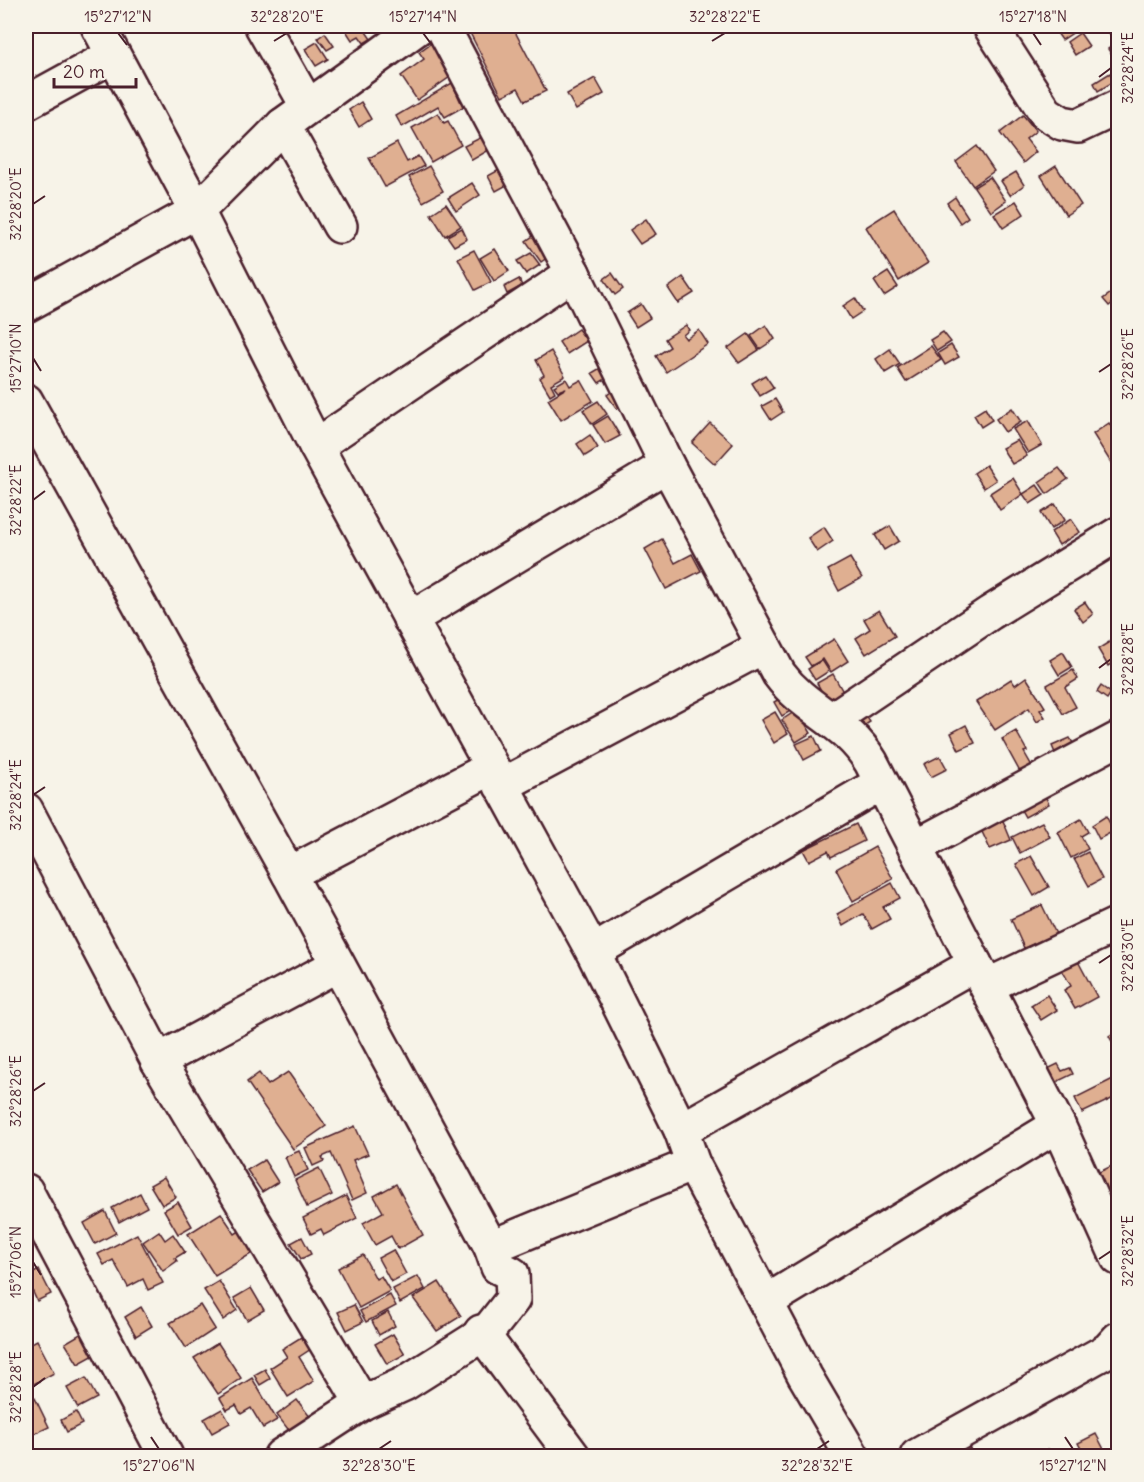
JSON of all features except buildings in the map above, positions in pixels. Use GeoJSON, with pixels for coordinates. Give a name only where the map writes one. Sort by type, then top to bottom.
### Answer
{"type":"FeatureCollection","features":[{"type":"Feature","properties":{"kind":"street"},"geometry":{"type":"LineString","coordinates":[[98,26],[112,56],[197,211],[316,446],[594,952],[681,1130],[693,1164],[766,1302],[852,1456]]}},
{"type":"Feature","properties":{"kind":"street"},"geometry":{"type":"LineString","coordinates":[[262,26],[295,116],[340,226]]}},
{"type":"Feature","properties":{"kind":"street"},"geometry":{"type":"LineString","coordinates":[[26,305],[197,211],[295,116],[420,26]]}},
{"type":"Feature","properties":{"kind":"street"},"geometry":{"type":"LineString","coordinates":[[442,26],[573,273],[668,465],[764,646],[793,693],[860,744],[882,783],[1058,1125],[1119,1258]]}},
{"type":"Feature","properties":{"kind":"street"},"geometry":{"type":"LineString","coordinates":[[990,26],[1046,113],[1062,123],[1078,126],[1119,106]]}},
{"type":"Feature","properties":{"kind":"street"},"geometry":{"type":"LineString","coordinates":[[26,103],[112,56]]}},
{"type":"Feature","properties":{"kind":"street"},"geometry":{"type":"LineString","coordinates":[[316,446],[573,273]]}},
{"type":"Feature","properties":{"kind":"street"},"geometry":{"type":"LineString","coordinates":[[26,401],[289,874],[491,1246],[498,1267],[512,1274],[513,1299],[491,1327],[404,1384],[363,1403],[281,1456]]}},
{"type":"Feature","properties":{"kind":"street"},"geometry":{"type":"LineString","coordinates":[[410,619],[668,465]]}},
{"type":"Feature","properties":{"kind":"street"},"geometry":{"type":"LineString","coordinates":[[831,720],[1000,607],[1119,534]]}},
{"type":"Feature","properties":{"kind":"street"},"geometry":{"type":"LineString","coordinates":[[289,874],[496,777],[764,646]]}},
{"type":"Feature","properties":{"kind":"street"},"geometry":{"type":"LineString","coordinates":[[915,847],[1119,739]]}},
{"type":"Feature","properties":{"kind":"street"},"geometry":{"type":"LineString","coordinates":[[594,952],[882,783]]}},
{"type":"Feature","properties":{"kind":"street"},"geometry":{"type":"LineString","coordinates":[[26,810],[158,1060],[363,1403]]}},
{"type":"Feature","properties":{"kind":"street"},"geometry":{"type":"LineString","coordinates":[[681,1130],[981,975],[1118,924]]}},
{"type":"Feature","properties":{"kind":"street"},"geometry":{"type":"LineString","coordinates":[[158,1060],[337,964]]}},
{"type":"Feature","properties":{"kind":"street"},"geometry":{"type":"LineString","coordinates":[[766,1302],[1058,1125]]}},
{"type":"Feature","properties":{"kind":"street"},"geometry":{"type":"LineString","coordinates":[[491,1246],[693,1164]]}},
{"type":"Feature","properties":{"kind":"street"},"geometry":{"type":"LineString","coordinates":[[26,1191],[165,1456]]}},
{"type":"Feature","properties":{"kind":"street"},"geometry":{"type":"LineString","coordinates":[[481,1332],[573,1456]]}},
{"type":"Feature","properties":{"kind":"street"},"geometry":{"type":"LineString","coordinates":[[917,1456],[1108,1350],[1119,1339]]}}]}
